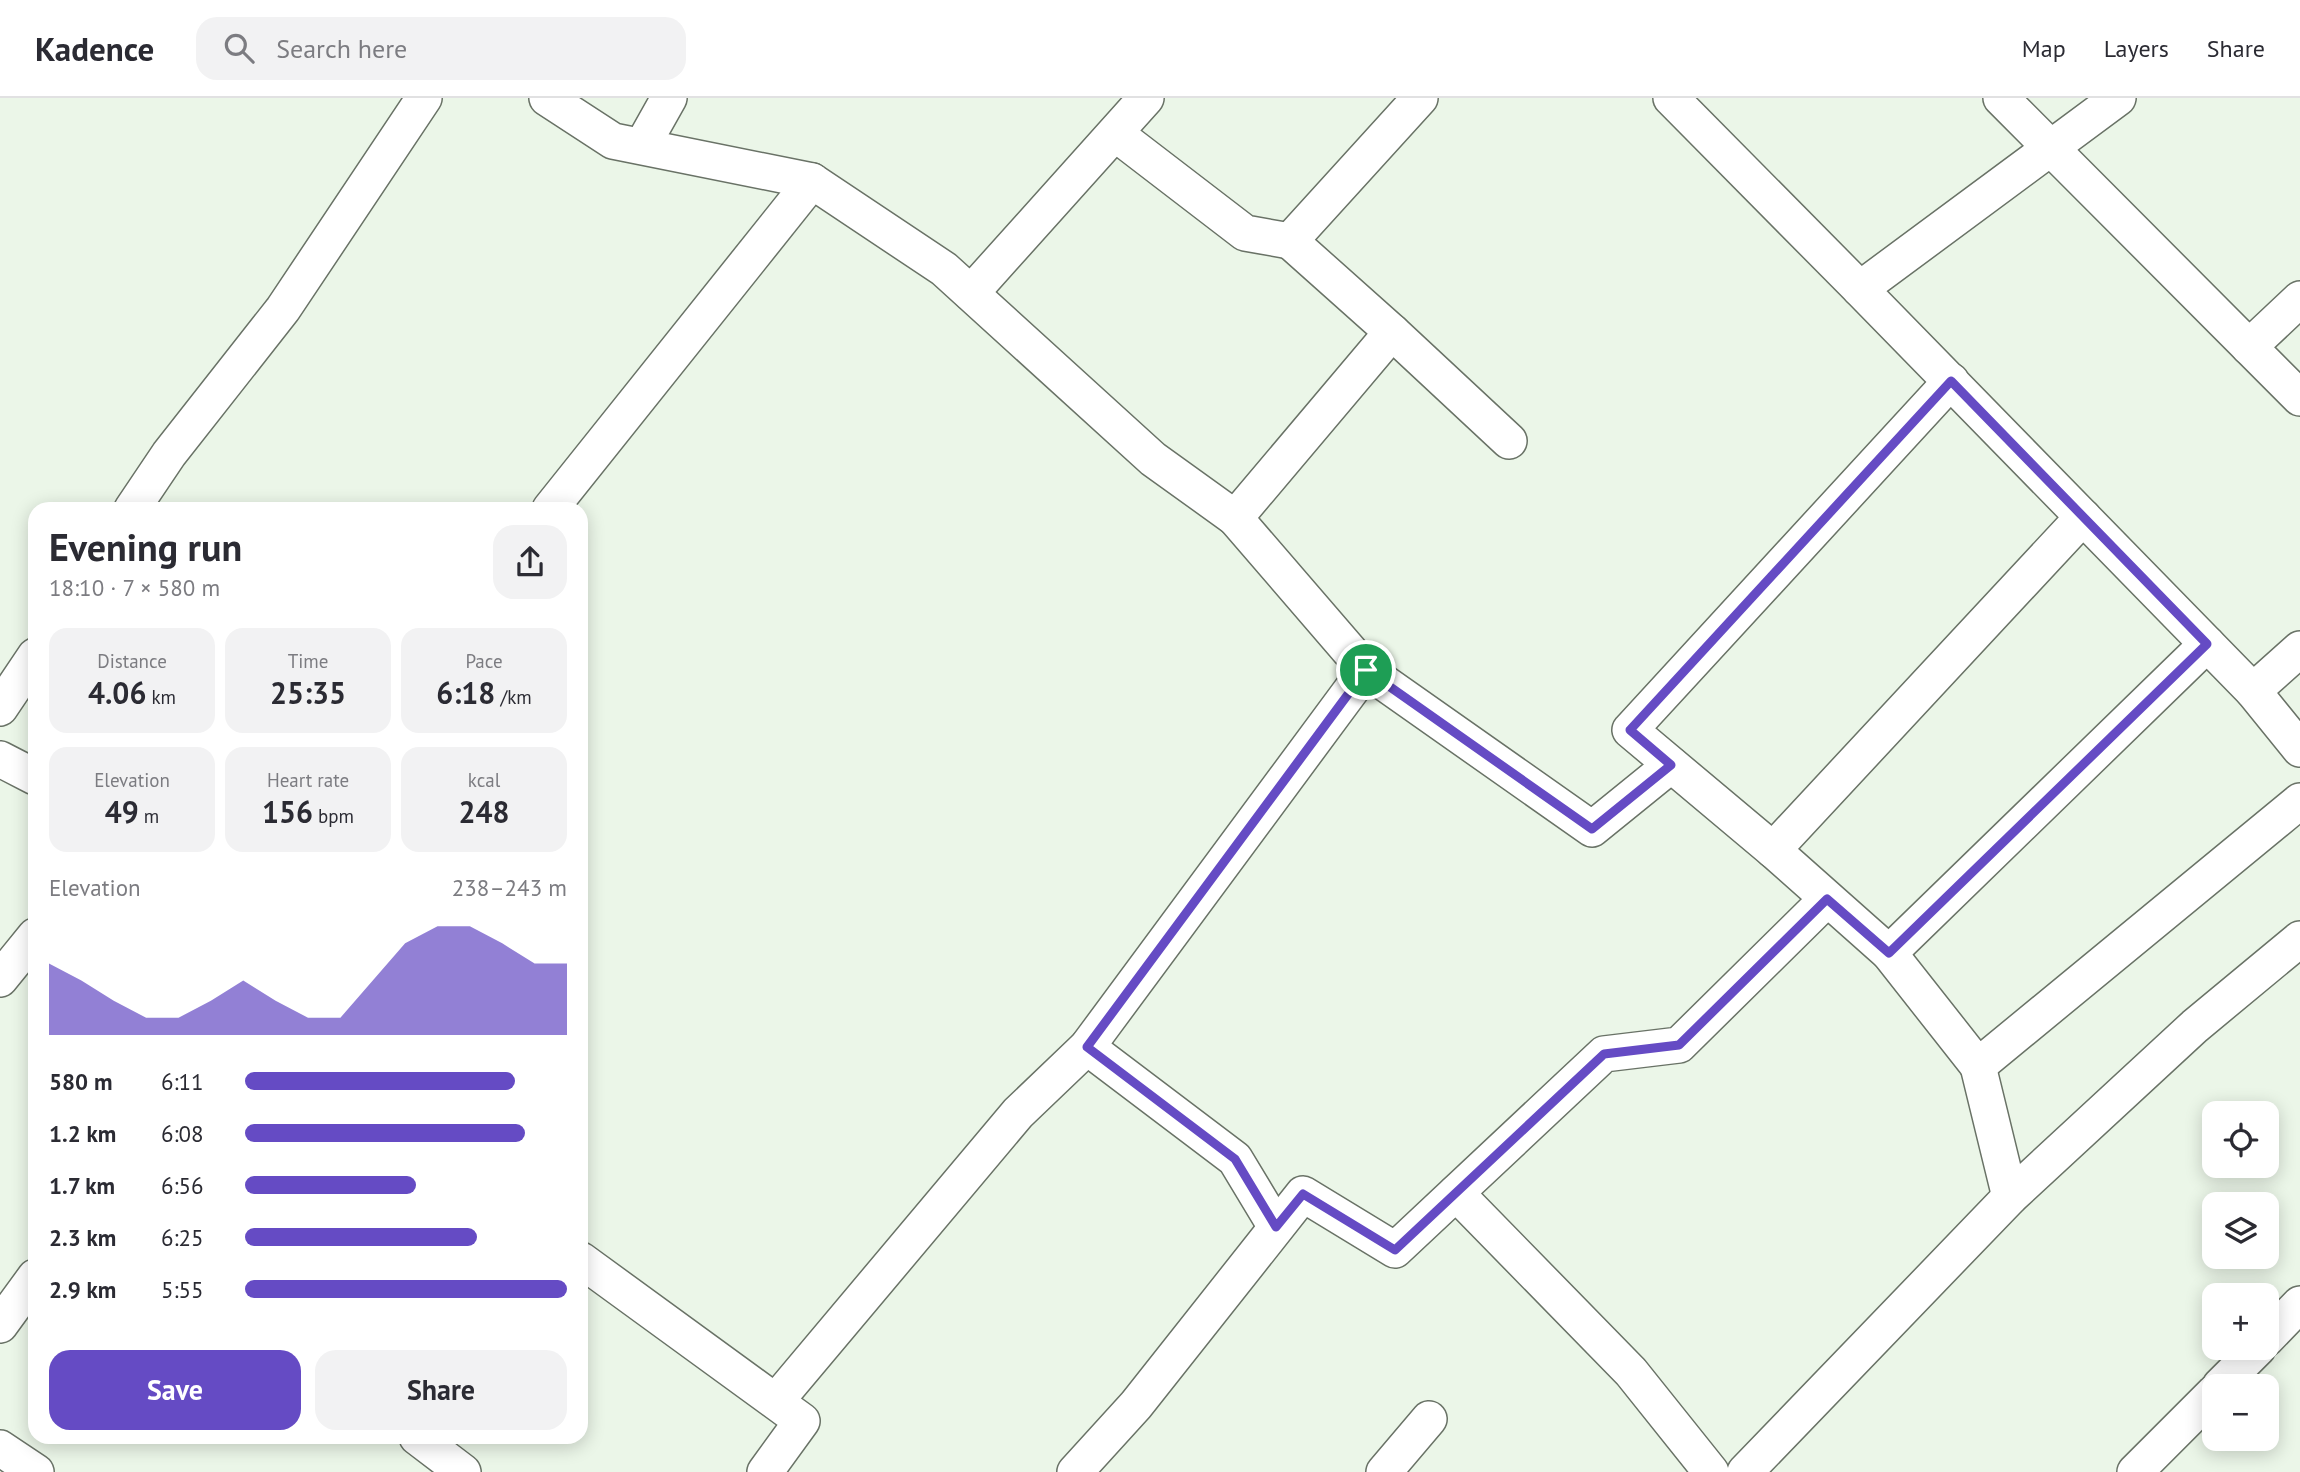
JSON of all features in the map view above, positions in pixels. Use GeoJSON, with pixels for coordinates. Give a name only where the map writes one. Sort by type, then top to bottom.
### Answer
{"type":"FeatureCollection","features":[{"type":"Feature","properties":{"kind":"street"},"geometry":{"type":"LineString","coordinates":[[137,502],[169,454],[283,309],[424,98]]}},
{"type":"Feature","properties":{"kind":"street"},"geometry":{"type":"LineString","coordinates":[[547,98],[613,141],[812,181],[944,269],[1153,459],[1235,518],[1366,670],[1592,829],[1671,765]]}},
{"type":"Feature","properties":{"kind":"street"},"geometry":{"type":"LineString","coordinates":[[642,146],[669,98]]}},
{"type":"Feature","properties":{"kind":"street"},"geometry":{"type":"LineString","coordinates":[[971,293],[1146,98]]}},
{"type":"Feature","properties":{"kind":"street"},"geometry":{"type":"LineString","coordinates":[[1290,241],[1420,98]]}},
{"type":"Feature","properties":{"kind":"street"},"geometry":{"type":"LineString","coordinates":[[1671,98],[2253,691],[2300,749]]}},
{"type":"Feature","properties":{"kind":"street"},"geometry":{"type":"LineString","coordinates":[[2001,98],[2300,398]]}},
{"type":"Feature","properties":{"kind":"street"},"geometry":{"type":"LineString","coordinates":[[1860,289],[2048,147],[2118,98]]}},
{"type":"Feature","properties":{"kind":"street"},"geometry":{"type":"LineString","coordinates":[[1116,134],[1245,233],[1290,241],[1509,440]]}},
{"type":"Feature","properties":{"kind":"street"},"geometry":{"type":"LineString","coordinates":[[556,502],[812,181]]}},
{"type":"Feature","properties":{"kind":"street"},"geometry":{"type":"LineString","coordinates":[[2249,347],[2300,299]]}},
{"type":"Feature","properties":{"kind":"street"},"geometry":{"type":"LineString","coordinates":[[1235,518],[1392,332]]}},
{"type":"Feature","properties":{"kind":"street"},"geometry":{"type":"LineString","coordinates":[[1951,381],[1630,730],[1773,850],[1889,953],[1978,1066],[2010,1197]]}},
{"type":"Feature","properties":{"kind":"street"},"geometry":{"type":"LineString","coordinates":[[1773,850],[2083,517]]}},
{"type":"Feature","properties":{"kind":"street"},"geometry":{"type":"LineString","coordinates":[[1889,953],[2207,644]]}},
{"type":"Feature","properties":{"kind":"street"},"geometry":{"type":"LineString","coordinates":[[2253,691],[2300,649]]}},
{"type":"Feature","properties":{"kind":"street"},"geometry":{"type":"LineString","coordinates":[[0,709],[28,667]]}},
{"type":"Feature","properties":{"kind":"street"},"geometry":{"type":"LineString","coordinates":[[776,1401],[1018,1113],[1087,1047],[1366,670]]}},
{"type":"Feature","properties":{"kind":"street"},"geometry":{"type":"LineString","coordinates":[[0,759],[28,773]]}},
{"type":"Feature","properties":{"kind":"street"},"geometry":{"type":"LineString","coordinates":[[1978,1066],[2300,801]]}},
{"type":"Feature","properties":{"kind":"street"},"geometry":{"type":"LineString","coordinates":[[1075,1472],[1136,1405],[1303,1194],[1395,1250],[1604,1054],[1679,1045],[1827,899]]}},
{"type":"Feature","properties":{"kind":"street"},"geometry":{"type":"LineString","coordinates":[[1745,1472],[2010,1197],[2195,1026],[2300,939]]}},
{"type":"Feature","properties":{"kind":"street"},"geometry":{"type":"LineString","coordinates":[[0,979],[28,945]]}},
{"type":"Feature","properties":{"kind":"street"},"geometry":{"type":"LineString","coordinates":[[1087,1047],[1235,1159],[1276,1227]]}},
{"type":"Feature","properties":{"kind":"street"},"geometry":{"type":"LineString","coordinates":[[1456,1193],[1631,1371],[1711,1472]]}},
{"type":"Feature","properties":{"kind":"street"},"geometry":{"type":"LineString","coordinates":[[588,1265],[802,1421],[765,1472]]}},
{"type":"Feature","properties":{"kind":"street"},"geometry":{"type":"LineString","coordinates":[[0,1325],[28,1287]]}},
{"type":"Feature","properties":{"kind":"street"},"geometry":{"type":"LineString","coordinates":[[2279,1326],[2300,1304]]}},
{"type":"Feature","properties":{"kind":"street"},"geometry":{"type":"LineString","coordinates":[[2232,1374],[2246,1360]]}},
{"type":"Feature","properties":{"kind":"street"},"geometry":{"type":"LineString","coordinates":[[2135,1472],[2202,1405]]}},
{"type":"Feature","properties":{"kind":"street"},"geometry":{"type":"LineString","coordinates":[[1384,1472],[1429,1419]]}},
{"type":"Feature","properties":{"kind":"street"},"geometry":{"type":"LineString","coordinates":[[426,1444],[463,1472]]}},
{"type":"Feature","properties":{"kind":"street"},"geometry":{"type":"LineString","coordinates":[[0,1448],[36,1472]]}},
{"type":"Feature","properties":{"kind":"route"},"geometry":{"type":"LineString","coordinates":[[1951,381],[2207,644],[1889,953],[1827,899],[1679,1045],[1604,1054],[1395,1250],[1303,1194],[1276,1227],[1235,1159],[1087,1047],[1366,670],[1592,829],[1671,765],[1630,730],[1951,381]]}}]}
